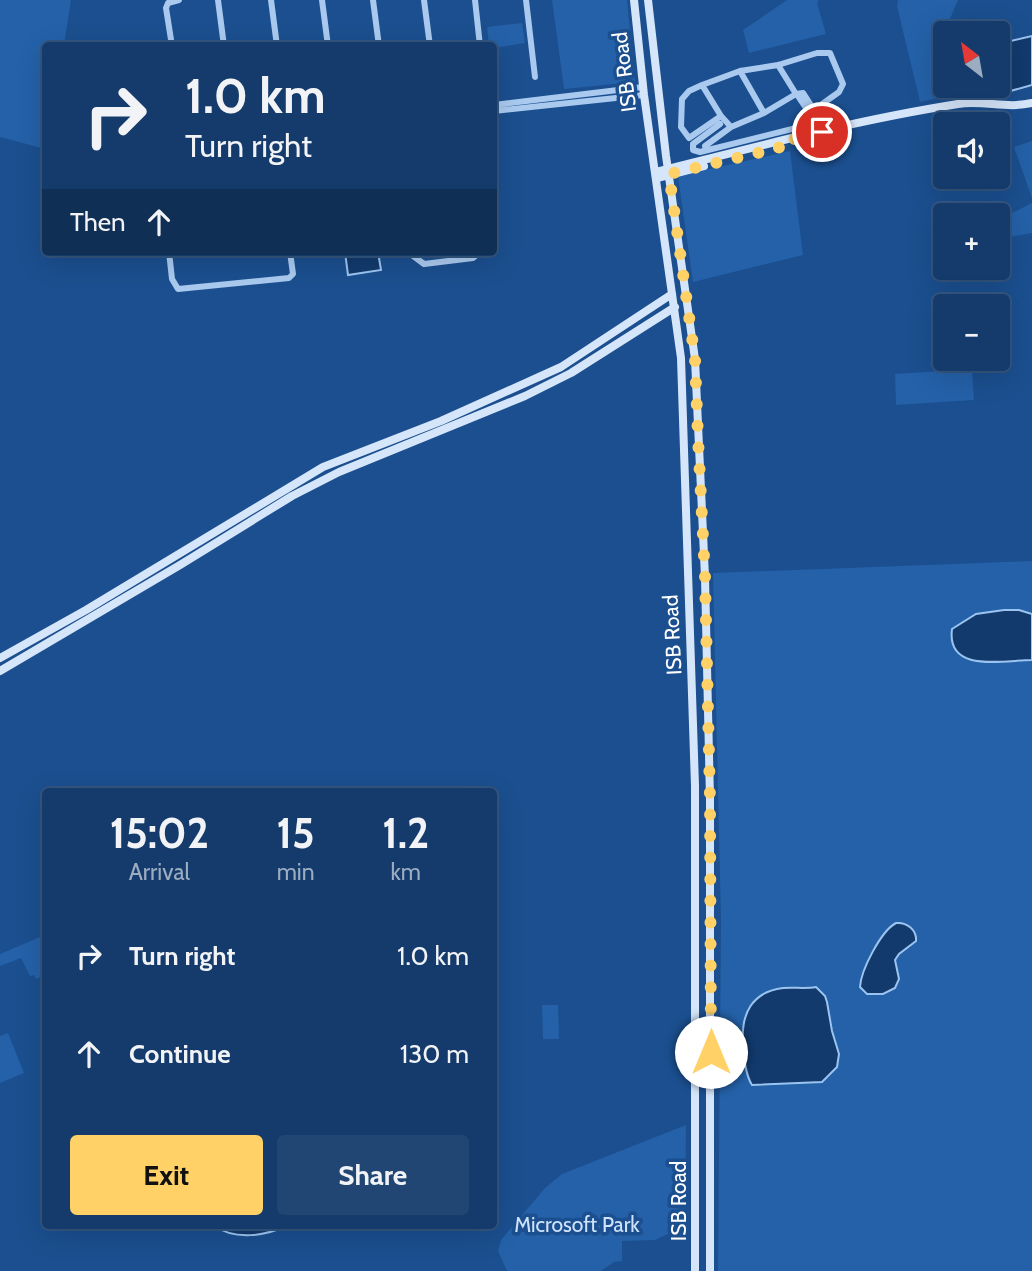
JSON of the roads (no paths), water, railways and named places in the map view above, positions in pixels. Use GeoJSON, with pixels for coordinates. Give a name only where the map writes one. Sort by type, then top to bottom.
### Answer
{"type":"FeatureCollection","features":[{"type":"Feature","properties":{"kind":"main road","name":"ISB Road"},"geometry":{"type":"LineString","coordinates":[[634,0],[643,91],[681,358],[695,786],[695,1271]]}},
{"type":"Feature","properties":{"kind":"main road","name":"ISB Road"},"geometry":{"type":"LineString","coordinates":[[648,0],[695,359],[705,576],[710,813],[710,1271]]}},
{"type":"Feature","properties":{"kind":"main road"},"geometry":{"type":"LineString","coordinates":[[656,175],[831,131],[961,107],[1015,111],[1032,105]]}},
{"type":"Feature","properties":{"kind":"main road"},"geometry":{"type":"LineString","coordinates":[[778,145],[831,131]]}},
{"type":"Feature","properties":{"kind":"main road"},"geometry":{"type":"LineString","coordinates":[[0,658],[98,604],[323,467],[441,421],[561,367],[673,294]]}},
{"type":"Feature","properties":{"kind":"main road"},"geometry":{"type":"LineString","coordinates":[[0,671],[292,496],[339,472],[525,396],[572,373],[675,307]]}},
{"type":"Feature","properties":{"kind":"street"},"geometry":{"type":"LineString","coordinates":[[171,42],[166,8],[168,3],[179,0]]}},
{"type":"Feature","properties":{"kind":"street"},"geometry":{"type":"LineString","coordinates":[[218,0],[223,42]]}},
{"type":"Feature","properties":{"kind":"street"},"geometry":{"type":"LineString","coordinates":[[271,0],[276,42]]}},
{"type":"Feature","properties":{"kind":"street"},"geometry":{"type":"LineString","coordinates":[[322,0],[327,42]]}},
{"type":"Feature","properties":{"kind":"street"},"geometry":{"type":"LineString","coordinates":[[373,0],[378,42]]}},
{"type":"Feature","properties":{"kind":"street"},"geometry":{"type":"LineString","coordinates":[[424,0],[429,42]]}},
{"type":"Feature","properties":{"kind":"street"},"geometry":{"type":"LineString","coordinates":[[475,0],[480,42]]}},
{"type":"Feature","properties":{"kind":"street"},"geometry":{"type":"LineString","coordinates":[[526,0],[535,77]]}},
{"type":"Feature","properties":{"kind":"street"},"geometry":{"type":"LineString","coordinates":[[721,116],[691,138],[683,132],[680,121],[682,99],[702,85],[740,71],[778,65],[817,53],[830,53],[843,84],[839,92],[813,110]]}},
{"type":"Feature","properties":{"kind":"street"},"geometry":{"type":"LineString","coordinates":[[778,65],[797,95]]}},
{"type":"Feature","properties":{"kind":"street"},"geometry":{"type":"LineString","coordinates":[[740,71],[764,113]]}},
{"type":"Feature","properties":{"kind":"street"},"geometry":{"type":"LineString","coordinates":[[702,85],[731,127]]}},
{"type":"Feature","properties":{"kind":"street"},"geometry":{"type":"LineString","coordinates":[[497,105],[643,91]]}},
{"type":"Feature","properties":{"kind":"street"},"geometry":{"type":"LineString","coordinates":[[497,111],[643,91]]}},
{"type":"Feature","properties":{"kind":"street"},"geometry":{"type":"LineString","coordinates":[[706,150],[705,146],[731,127],[802,92],[831,131]]}},
{"type":"Feature","properties":{"kind":"street"},"geometry":{"type":"LineString","coordinates":[[813,110],[816,124]]}},
{"type":"Feature","properties":{"kind":"street"},"geometry":{"type":"LineString","coordinates":[[720,124],[691,146],[695,152],[816,124],[831,131]]}},
{"type":"Feature","properties":{"kind":"street"},"geometry":{"type":"LineString","coordinates":[[169,256],[172,279],[178,289],[289,278],[293,274],[291,256]]}},
{"type":"Feature","properties":{"kind":"street"},"geometry":{"type":"LineString","coordinates":[[413,256],[424,264],[475,256]]}},
{"type":"Feature","properties":{"kind":"park label","name":"Microsoft Park"},"geometry":{"type":"Point","coordinates":[577,1224]}}]}
